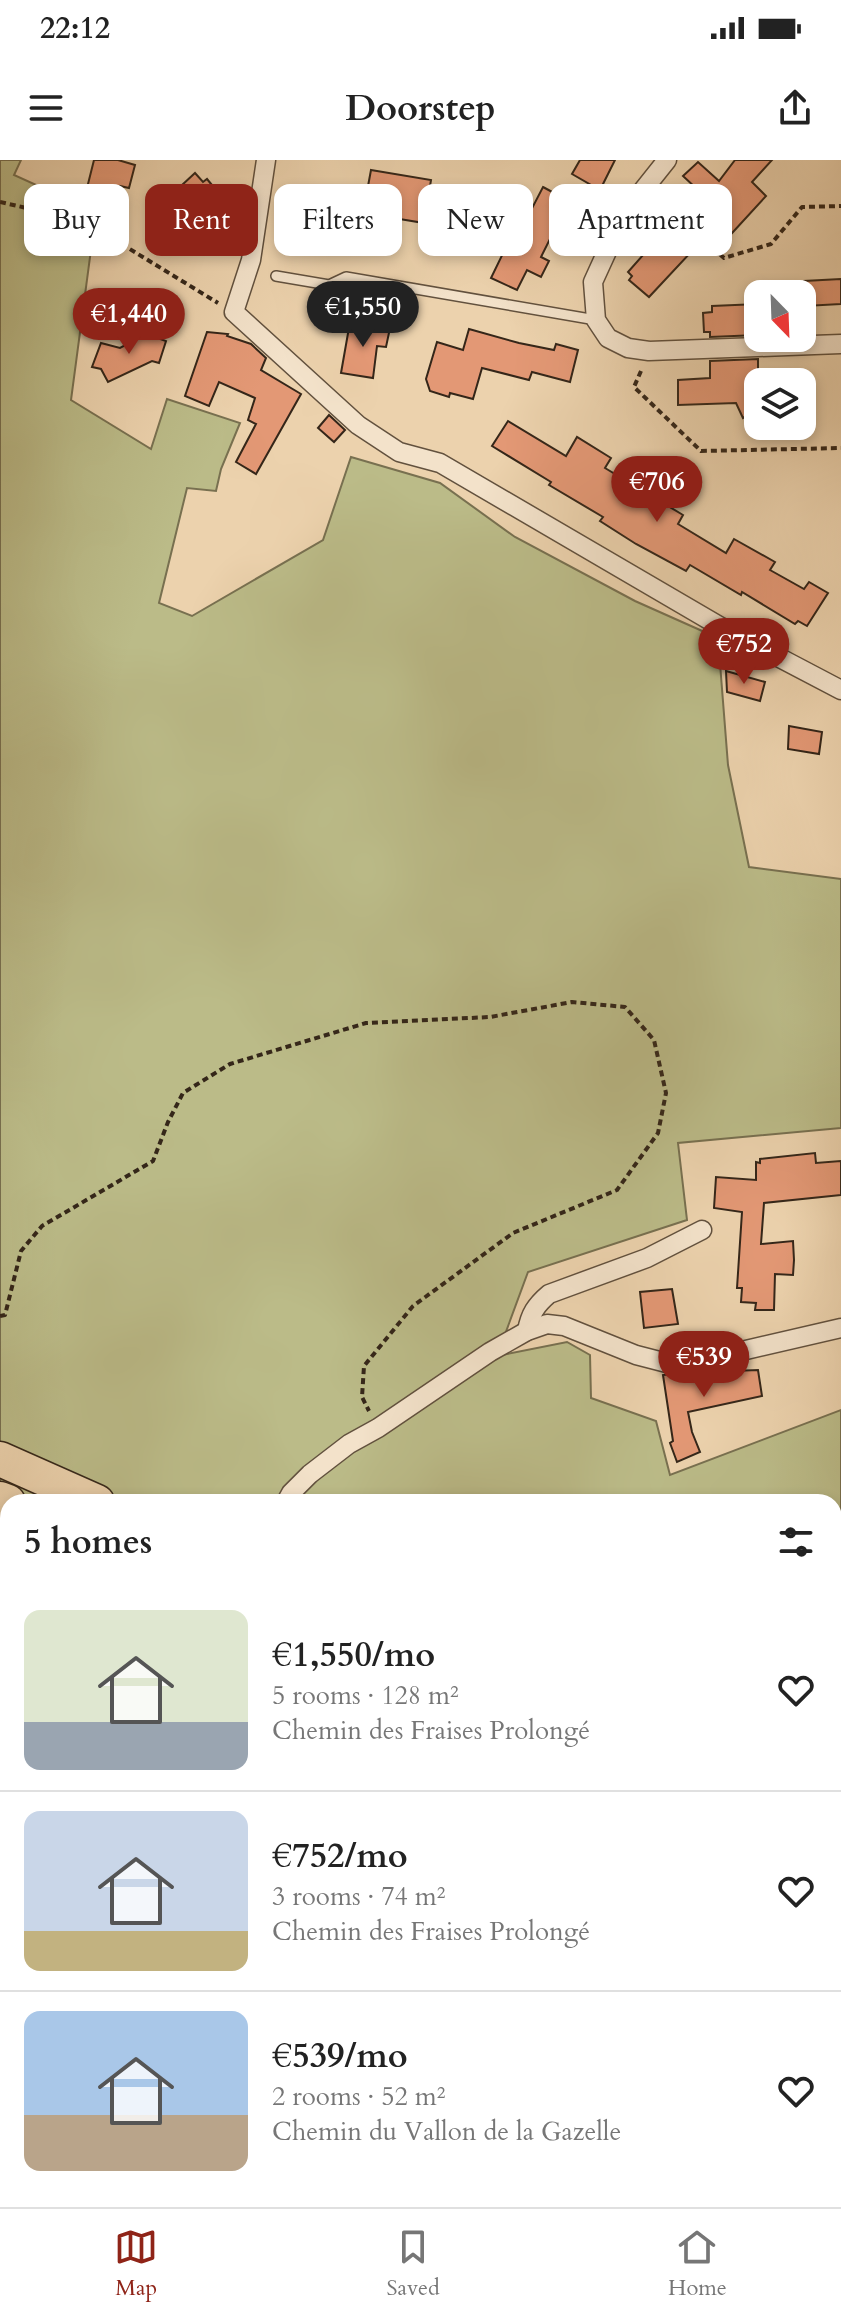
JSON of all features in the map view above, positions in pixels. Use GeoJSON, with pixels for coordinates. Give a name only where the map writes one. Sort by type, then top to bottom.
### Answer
{"type":"FeatureCollection","features":[{"type":"Feature","properties":{"kind":"highway"},"geometry":{"type":"LineString","coordinates":[[0,1459],[79,1494]]}},
{"type":"Feature","properties":{"kind":"street"},"geometry":{"type":"LineString","coordinates":[[266,160],[251,260],[234,312],[358,425],[399,452],[440,463],[721,627],[841,690]]}},
{"type":"Feature","properties":{"kind":"street"},"geometry":{"type":"LineString","coordinates":[[648,184],[667,160]]}},
{"type":"Feature","properties":{"kind":"street"},"geometry":{"type":"LineString","coordinates":[[605,256],[593,282],[596,320],[608,338],[628,348],[649,351],[841,344]]}},
{"type":"Feature","properties":{"kind":"street"},"geometry":{"type":"LineString","coordinates":[[527,1331],[537,1304],[549,1294],[647,1258],[702,1230]]}},
{"type":"Feature","properties":{"kind":"street"},"geometry":{"type":"LineString","coordinates":[[290,1494],[310,1474],[349,1444],[378,1428],[490,1352],[527,1331],[547,1324],[564,1326],[636,1355],[667,1363],[733,1353],[841,1328]]}},
{"type":"Feature","properties":{"kind":"lane"},"geometry":{"type":"LineString","coordinates":[[276,276],[329,285],[346,277],[596,320]]}},
{"type":"Feature","properties":{"kind":"path"},"geometry":{"type":"LineString","coordinates":[[0,201],[84,221],[234,312]]}},
{"type":"Feature","properties":{"kind":"path"},"geometry":{"type":"LineString","coordinates":[[732,256],[771,244],[802,207],[841,206]]}},
{"type":"Feature","properties":{"kind":"path"},"geometry":{"type":"LineString","coordinates":[[649,351],[634,387],[701,451],[841,448]]}},
{"type":"Feature","properties":{"kind":"path"},"geometry":{"type":"LineString","coordinates":[[0,1316],[5,1315],[21,1251],[42,1226],[153,1161],[183,1093],[230,1064],[366,1023],[490,1017],[572,1002],[625,1007],[654,1040],[666,1093],[658,1133],[617,1190],[513,1233],[413,1306],[364,1366],[362,1397],[378,1428]]}},
{"type":"Feature","properties":{"kind":"green space"},"geometry":{"type":"Polygon","coordinates":[[[0,160],[21,160],[14,175],[34,184],[24,184],[24,256],[90,256],[71,400],[151,449],[167,399],[240,423],[221,469],[216,491],[187,488],[159,603],[192,616],[323,540],[351,457],[440,483],[515,537],[635,601],[718,638],[728,765],[749,867],[841,879],[841,1128],[678,1143],[687,1220],[528,1272],[497,1356],[567,1342],[590,1355],[591,1398],[656,1421],[670,1475],[841,1410],[841,1494],[0,1494],[0,160]]]}},
{"type":"Feature","properties":{"kind":"building"},"geometry":{"type":"Polygon","coordinates":[[[94,160],[118,160],[135,165],[129,188],[129,184],[88,184],[94,160]]]}},
{"type":"Feature","properties":{"kind":"building"},"geometry":{"type":"Polygon","coordinates":[[[580,160],[615,160],[603,184],[590,184],[572,174],[580,160]]]}},
{"type":"Feature","properties":{"kind":"building"},"geometry":{"type":"Polygon","coordinates":[[[735,160],[772,160],[752,182],[766,196],[732,233],[732,184],[692,184],[683,176],[698,162],[719,181],[735,160]]]}},
{"type":"Feature","properties":{"kind":"building"},"geometry":{"type":"Polygon","coordinates":[[[371,170],[431,180],[430,184],[418,184],[418,222],[402,219],[402,184],[368,184],[371,170]]]}},
{"type":"Feature","properties":{"kind":"building"},"geometry":{"type":"Polygon","coordinates":[[[195,173],[203,182],[207,179],[211,184],[183,184],[195,173]]]}},
{"type":"Feature","properties":{"kind":"building"},"geometry":{"type":"Polygon","coordinates":[[[543,187],[549,190],[549,241],[541,257],[549,261],[541,277],[527,270],[517,290],[491,278],[502,256],[533,256],[533,206],[543,187]]]}},
{"type":"Feature","properties":{"kind":"building"},"geometry":{"type":"Polygon","coordinates":[[[642,256],[687,256],[649,297],[629,280],[632,276],[628,272],[642,256]]]}},
{"type":"Feature","properties":{"kind":"building"},"geometry":{"type":"Polygon","coordinates":[[[841,279],[841,304],[816,305],[816,280],[841,279]]]}},
{"type":"Feature","properties":{"kind":"building"},"geometry":{"type":"Polygon","coordinates":[[[744,305],[744,336],[710,337],[710,332],[704,332],[703,313],[712,312],[712,306],[744,305]]]}},
{"type":"Feature","properties":{"kind":"building"},"geometry":{"type":"Polygon","coordinates":[[[350,322],[390,328],[386,347],[377,346],[373,378],[341,373],[350,322]]]}},
{"type":"Feature","properties":{"kind":"building"},"geometry":{"type":"Polygon","coordinates":[[[469,329],[554,350],[556,344],[578,350],[570,382],[532,372],[529,380],[482,368],[473,399],[450,393],[449,397],[430,391],[426,379],[437,342],[463,350],[469,329]]]}},
{"type":"Feature","properties":{"kind":"building"},"geometry":{"type":"Polygon","coordinates":[[[138,331],[166,341],[159,363],[152,361],[108,382],[101,369],[92,367],[101,343],[120,348],[135,340],[138,331]]]}},
{"type":"Feature","properties":{"kind":"building"},"geometry":{"type":"Polygon","coordinates":[[[207,332],[228,334],[251,344],[266,358],[261,370],[301,394],[256,474],[236,462],[256,424],[248,420],[255,398],[219,382],[209,406],[185,396],[207,332]]]}},
{"type":"Feature","properties":{"kind":"building"},"geometry":{"type":"Polygon","coordinates":[[[758,359],[758,368],[744,368],[744,417],[736,403],[678,405],[678,380],[710,378],[710,361],[758,359]]]}},
{"type":"Feature","properties":{"kind":"building"},"geometry":{"type":"Polygon","coordinates":[[[329,415],[345,430],[334,442],[318,428],[329,415]]]}},
{"type":"Feature","properties":{"kind":"building"},"geometry":{"type":"Polygon","coordinates":[[[508,421],[566,456],[577,437],[611,458],[605,468],[683,515],[678,524],[726,553],[734,539],[775,562],[770,570],[804,589],[809,582],[828,593],[807,626],[798,621],[795,624],[690,565],[686,571],[600,521],[603,517],[492,446],[508,421]]]}},
{"type":"Feature","properties":{"kind":"building"},"geometry":{"type":"Polygon","coordinates":[[[726,671],[765,682],[760,701],[727,692],[726,671]]]}},
{"type":"Feature","properties":{"kind":"building"},"geometry":{"type":"Polygon","coordinates":[[[789,726],[822,732],[819,754],[788,749],[789,726]]]}},
{"type":"Feature","properties":{"kind":"building"},"geometry":{"type":"Polygon","coordinates":[[[815,1153],[816,1163],[841,1161],[841,1195],[764,1203],[761,1244],[793,1241],[793,1275],[775,1274],[774,1310],[755,1310],[756,1303],[741,1302],[742,1288],[737,1288],[742,1212],[714,1208],[716,1177],[756,1180],[756,1162],[760,1163],[760,1159],[815,1153]]]}},
{"type":"Feature","properties":{"kind":"building"},"geometry":{"type":"Polygon","coordinates":[[[672,1289],[678,1324],[644,1328],[640,1292],[672,1289]]]}},
{"type":"Feature","properties":{"kind":"building"},"geometry":{"type":"Polygon","coordinates":[[[731,1366],[732,1371],[758,1370],[762,1396],[688,1412],[700,1452],[677,1462],[670,1443],[673,1441],[663,1375],[731,1366]]]}}]}
